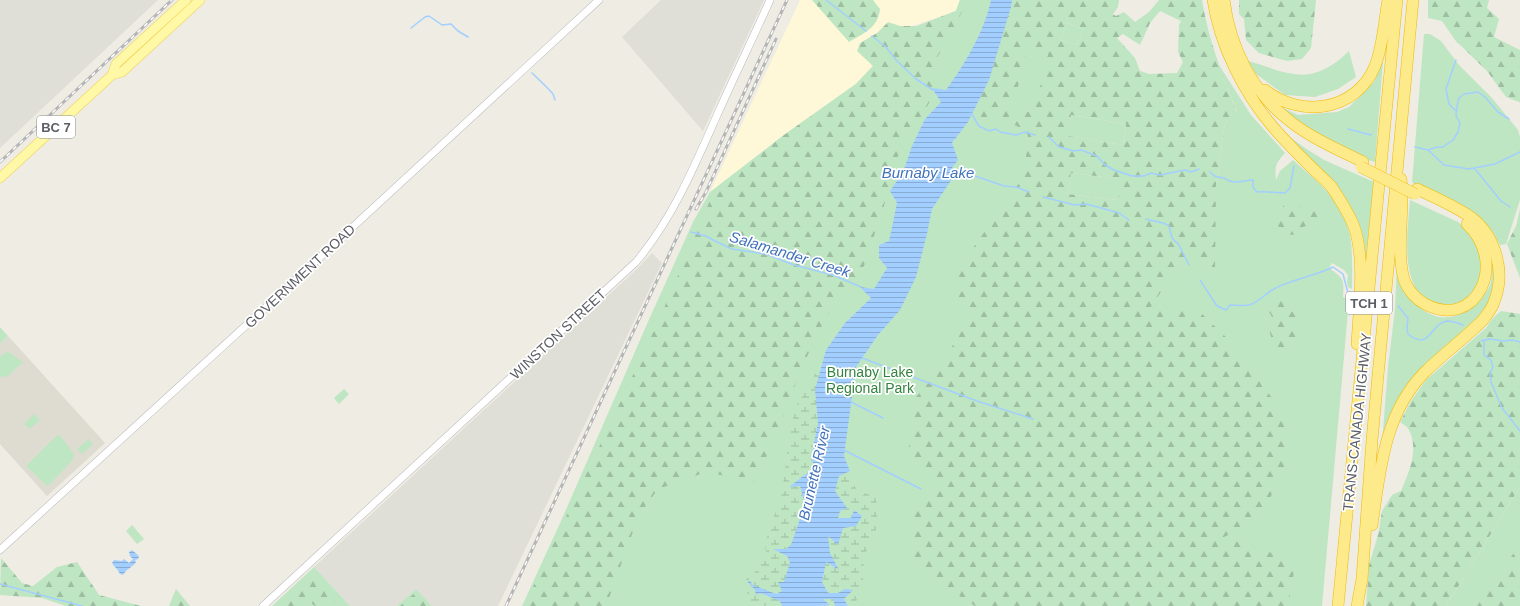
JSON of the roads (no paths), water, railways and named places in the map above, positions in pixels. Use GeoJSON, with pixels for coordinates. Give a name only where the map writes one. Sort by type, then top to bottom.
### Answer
{"type":"FeatureCollection","features":[{"type":"Feature","properties":{"kind":"highway"},"geometry":{"type":"LineString","coordinates":[[1213,0],[1223,39],[1245,76],[1281,113],[1292,122],[1362,165],[1461,211],[1473,219],[1484,231],[1496,253],[1499,269],[1498,291],[1490,310],[1483,320],[1424,374],[1412,387],[1401,403],[1393,420],[1385,446],[1366,563],[1362,579]]}},
{"type":"Feature","properties":{"kind":"highway"},"geometry":{"type":"LineString","coordinates":[[1224,0],[1234,45],[1252,99],[1272,127],[1331,186],[1341,201],[1353,225],[1360,259],[1358,344],[1359,391]]}},
{"type":"Feature","properties":{"kind":"highway"},"geometry":{"type":"LineString","coordinates":[[1245,76],[1272,96],[1296,106],[1313,108],[1337,103],[1364,84],[1374,67],[1379,50],[1388,0]]}},
{"type":"Feature","properties":{"kind":"highway","name":"TRANS-CANADA HIGHWAY"},"geometry":{"type":"LineString","coordinates":[[1338,606],[1397,0]]}},
{"type":"Feature","properties":{"kind":"highway","name":"TRANS-CANADA HIGHWAY"},"geometry":{"type":"LineString","coordinates":[[1357,606],[1362,579],[1372,440],[1413,0]]}},
{"type":"Feature","properties":{"kind":"highway"},"geometry":{"type":"LineString","coordinates":[[1398,155],[1403,190],[1402,264],[1405,283],[1418,299],[1428,306],[1441,309],[1456,309],[1473,299],[1484,284],[1487,271],[1484,248],[1476,232],[1464,220],[1416,191]]}},
{"type":"Feature","properties":{"kind":"main road","name":"BC 7"},"geometry":{"type":"LineString","coordinates":[[112,75],[116,64],[186,0]]}},
{"type":"Feature","properties":{"kind":"main road","name":"BC 7"},"geometry":{"type":"LineString","coordinates":[[0,178],[112,75],[122,72],[199,1]]}},
{"type":"Feature","properties":{"kind":"street","name":"GOVERNMENT ROAD"},"geometry":{"type":"LineString","coordinates":[[0,550],[271,303],[599,0]]}},
{"type":"Feature","properties":{"kind":"street","name":"WINSTON STREET"},"geometry":{"type":"LineString","coordinates":[[263,606],[644,253],[668,217],[696,163],[770,0]]}},
{"type":"Feature","properties":{"kind":"water","name":"Burnaby Lake"},"geometry":{"type":"Polygon","coordinates":[[[991,0],[1012,0],[1011,7],[989,80],[968,122],[952,143],[958,160],[952,168],[972,175],[952,179],[932,209],[916,277],[900,310],[878,335],[856,367],[844,456],[850,471],[839,476],[835,491],[847,508],[840,511],[838,518],[851,518],[854,510],[862,516],[856,526],[843,528],[838,545],[828,536],[830,553],[839,570],[826,562],[822,582],[828,593],[838,593],[845,589],[853,590],[844,599],[848,606],[835,606],[833,599],[823,599],[830,605],[782,606],[780,601],[760,593],[756,595],[755,590],[747,581],[750,581],[753,585],[776,594],[782,591],[778,582],[784,582],[790,562],[787,556],[773,549],[786,549],[791,545],[805,504],[800,486],[789,487],[815,467],[811,458],[818,423],[815,390],[826,350],[845,323],[871,298],[860,287],[874,289],[887,268],[879,258],[879,245],[889,241],[897,203],[890,191],[903,172],[912,146],[925,119],[941,102],[932,88],[946,90],[953,80],[967,59],[979,36],[991,0]]]}},
{"type":"Feature","properties":{"kind":"water"},"geometry":{"type":"Polygon","coordinates":[[[132,550],[139,556],[138,559],[135,560],[135,564],[123,575],[120,574],[112,563],[114,560],[122,561],[124,559],[129,563],[133,559],[129,552],[132,550]]]}},
{"type":"Feature","properties":{"kind":"waterway"},"geometry":{"type":"LineString","coordinates":[[826,0],[866,31]]}},
{"type":"Feature","properties":{"kind":"waterway","name":"Salamander Creek"},"geometry":{"type":"LineString","coordinates":[[411,28],[425,17],[429,16],[442,25],[451,24],[458,31],[468,37]]}},
{"type":"Feature","properties":{"kind":"waterway"},"geometry":{"type":"LineString","coordinates":[[872,36],[886,47],[897,61],[916,79],[933,90]]}},
{"type":"Feature","properties":{"kind":"waterway"},"geometry":{"type":"LineString","coordinates":[[1456,60],[1446,89],[1449,104],[1456,111]]}},
{"type":"Feature","properties":{"kind":"waterway","name":"Salamander Creek"},"geometry":{"type":"LineString","coordinates":[[532,73],[552,93],[555,100]]}},
{"type":"Feature","properties":{"kind":"waterway"},"geometry":{"type":"LineString","coordinates":[[1428,150],[1443,147],[1453,140],[1458,132],[1460,123],[1456,116],[1457,106],[1459,98],[1464,94],[1478,92],[1485,97],[1498,112],[1509,119]]}},
{"type":"Feature","properties":{"kind":"waterway"},"geometry":{"type":"LineString","coordinates":[[971,113],[979,126],[989,131],[996,129],[1000,132],[1016,135],[1025,132],[1035,135]]}},
{"type":"Feature","properties":{"kind":"waterway"},"geometry":{"type":"LineString","coordinates":[[1348,129],[1371,135]]}},
{"type":"Feature","properties":{"kind":"waterway"},"geometry":{"type":"LineString","coordinates":[[1049,137],[1059,147],[1074,151],[1081,150],[1097,156],[1105,165],[1114,170],[1132,176],[1144,176],[1151,173],[1160,175],[1185,170],[1191,172],[1199,169]]}},
{"type":"Feature","properties":{"kind":"waterway"},"geometry":{"type":"LineString","coordinates":[[1415,147],[1428,150],[1444,165],[1469,169],[1495,164],[1520,152]]}},
{"type":"Feature","properties":{"kind":"waterway"},"geometry":{"type":"LineString","coordinates":[[1210,172],[1215,176],[1233,182],[1253,180],[1253,187],[1257,192],[1285,193],[1290,188],[1294,166]]}},
{"type":"Feature","properties":{"kind":"waterway"},"geometry":{"type":"LineString","coordinates":[[1475,169],[1501,201],[1510,207]]}},
{"type":"Feature","properties":{"kind":"waterway"},"geometry":{"type":"LineString","coordinates":[[972,175],[1004,186],[1016,187],[1029,192]]}},
{"type":"Feature","properties":{"kind":"waterway"},"geometry":{"type":"LineString","coordinates":[[1043,197],[1075,205],[1086,204],[1105,209],[1119,213],[1129,220]]}},
{"type":"Feature","properties":{"kind":"waterway"},"geometry":{"type":"LineString","coordinates":[[1146,219],[1164,223],[1169,226],[1172,238],[1179,245],[1189,265]]}},
{"type":"Feature","properties":{"kind":"waterway","name":"Salamander Creek"},"geometry":{"type":"LineString","coordinates":[[691,232],[706,236],[732,249],[766,254],[794,265],[833,275],[861,287]]}},
{"type":"Feature","properties":{"kind":"waterway"},"geometry":{"type":"LineString","coordinates":[[1200,280],[1217,306],[1226,310],[1230,305],[1252,304],[1279,286],[1333,267],[1343,274],[1348,293],[1352,295]]}},
{"type":"Feature","properties":{"kind":"waterway"},"geometry":{"type":"LineString","coordinates":[[1398,306],[1408,318],[1408,334],[1416,339],[1421,340],[1426,338],[1437,326],[1447,321],[1463,325]]}},
{"type":"Feature","properties":{"kind":"waterway"},"geometry":{"type":"LineString","coordinates":[[1481,341],[1489,339],[1504,341],[1512,340],[1520,342]]}},
{"type":"Feature","properties":{"kind":"waterway"},"geometry":{"type":"LineString","coordinates":[[1484,340],[1484,355],[1491,360],[1493,367],[1490,373],[1491,382],[1502,408],[1520,431]]}},
{"type":"Feature","properties":{"kind":"waterway"},"geometry":{"type":"LineString","coordinates":[[862,358],[977,401],[1033,419]]}},
{"type":"Feature","properties":{"kind":"waterway"},"geometry":{"type":"LineString","coordinates":[[851,402],[883,418]]}},
{"type":"Feature","properties":{"kind":"waterway"},"geometry":{"type":"LineString","coordinates":[[844,450],[921,489]]}},
{"type":"Feature","properties":{"kind":"waterway"},"geometry":{"type":"LineString","coordinates":[[0,584],[82,606]]}},
{"type":"Feature","properties":{"kind":"railway"},"geometry":{"type":"LineString","coordinates":[[0,162],[172,0]]}},
{"type":"Feature","properties":{"kind":"railway"},"geometry":{"type":"LineString","coordinates":[[506,606],[787,0]]}},
{"type":"Feature","properties":{"kind":"railway"},"geometry":{"type":"LineString","coordinates":[[696,209],[706,192],[776,39]]}},
{"type":"Feature","properties":{"kind":"park label","name":"Burnaby Lake Regional Park"},"geometry":{"type":"Point","coordinates":[870,380]}},
{"type":"Feature","properties":{"kind":"water label","name":"Brunette River"},"geometry":{"type":"Point","coordinates":[814,473]}}]}
